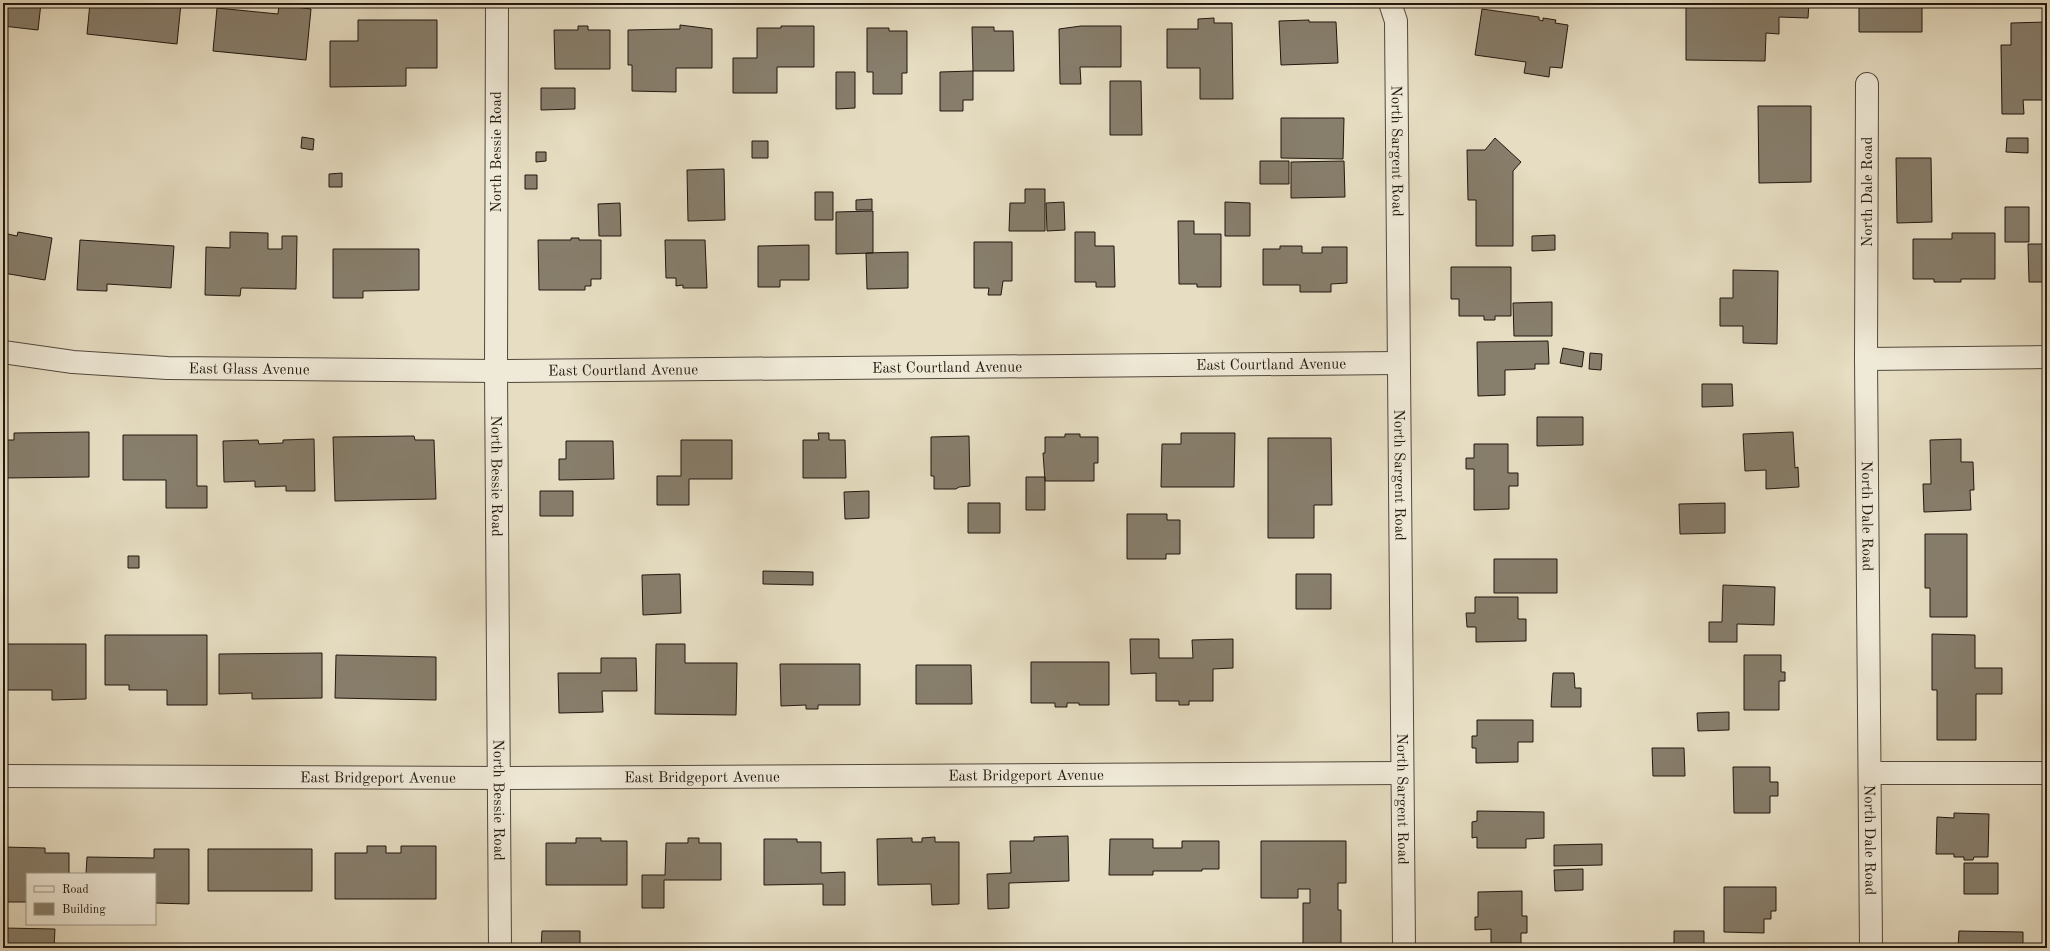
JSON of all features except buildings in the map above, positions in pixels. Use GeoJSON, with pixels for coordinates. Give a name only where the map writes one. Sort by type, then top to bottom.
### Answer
{"type":"FeatureCollection","features":[{"type":"Feature","properties":{"kind":"street","name":"North Bessie Road"},"geometry":{"type":"LineString","coordinates":[[497,3],[496,371],[500,948]]}},
{"type":"Feature","properties":{"kind":"street","name":"North Sargent Road"},"geometry":{"type":"LineString","coordinates":[[1390,3],[1396,21],[1404,948]]}},
{"type":"Feature","properties":{"kind":"street","name":"North Dale Road"},"geometry":{"type":"LineString","coordinates":[[1867,84],[1866,359],[1871,948]]}},
{"type":"Feature","properties":{"kind":"street","name":"East Glass Avenue"},"geometry":{"type":"LineString","coordinates":[[3,352],[73,362],[167,368],[496,371]]}},
{"type":"Feature","properties":{"kind":"street"},"geometry":{"type":"LineString","coordinates":[[1866,359],[2047,357]]}},
{"type":"Feature","properties":{"kind":"street","name":"East Courtland Avenue"},"geometry":{"type":"LineString","coordinates":[[496,371],[1398,364]]}},
{"type":"Feature","properties":{"kind":"street","name":"East Bridgeport Avenue"},"geometry":{"type":"LineString","coordinates":[[3,776],[500,778],[1402,773]]}},
{"type":"Feature","properties":{"kind":"street"},"geometry":{"type":"LineString","coordinates":[[1870,773],[2047,773]]}}]}
